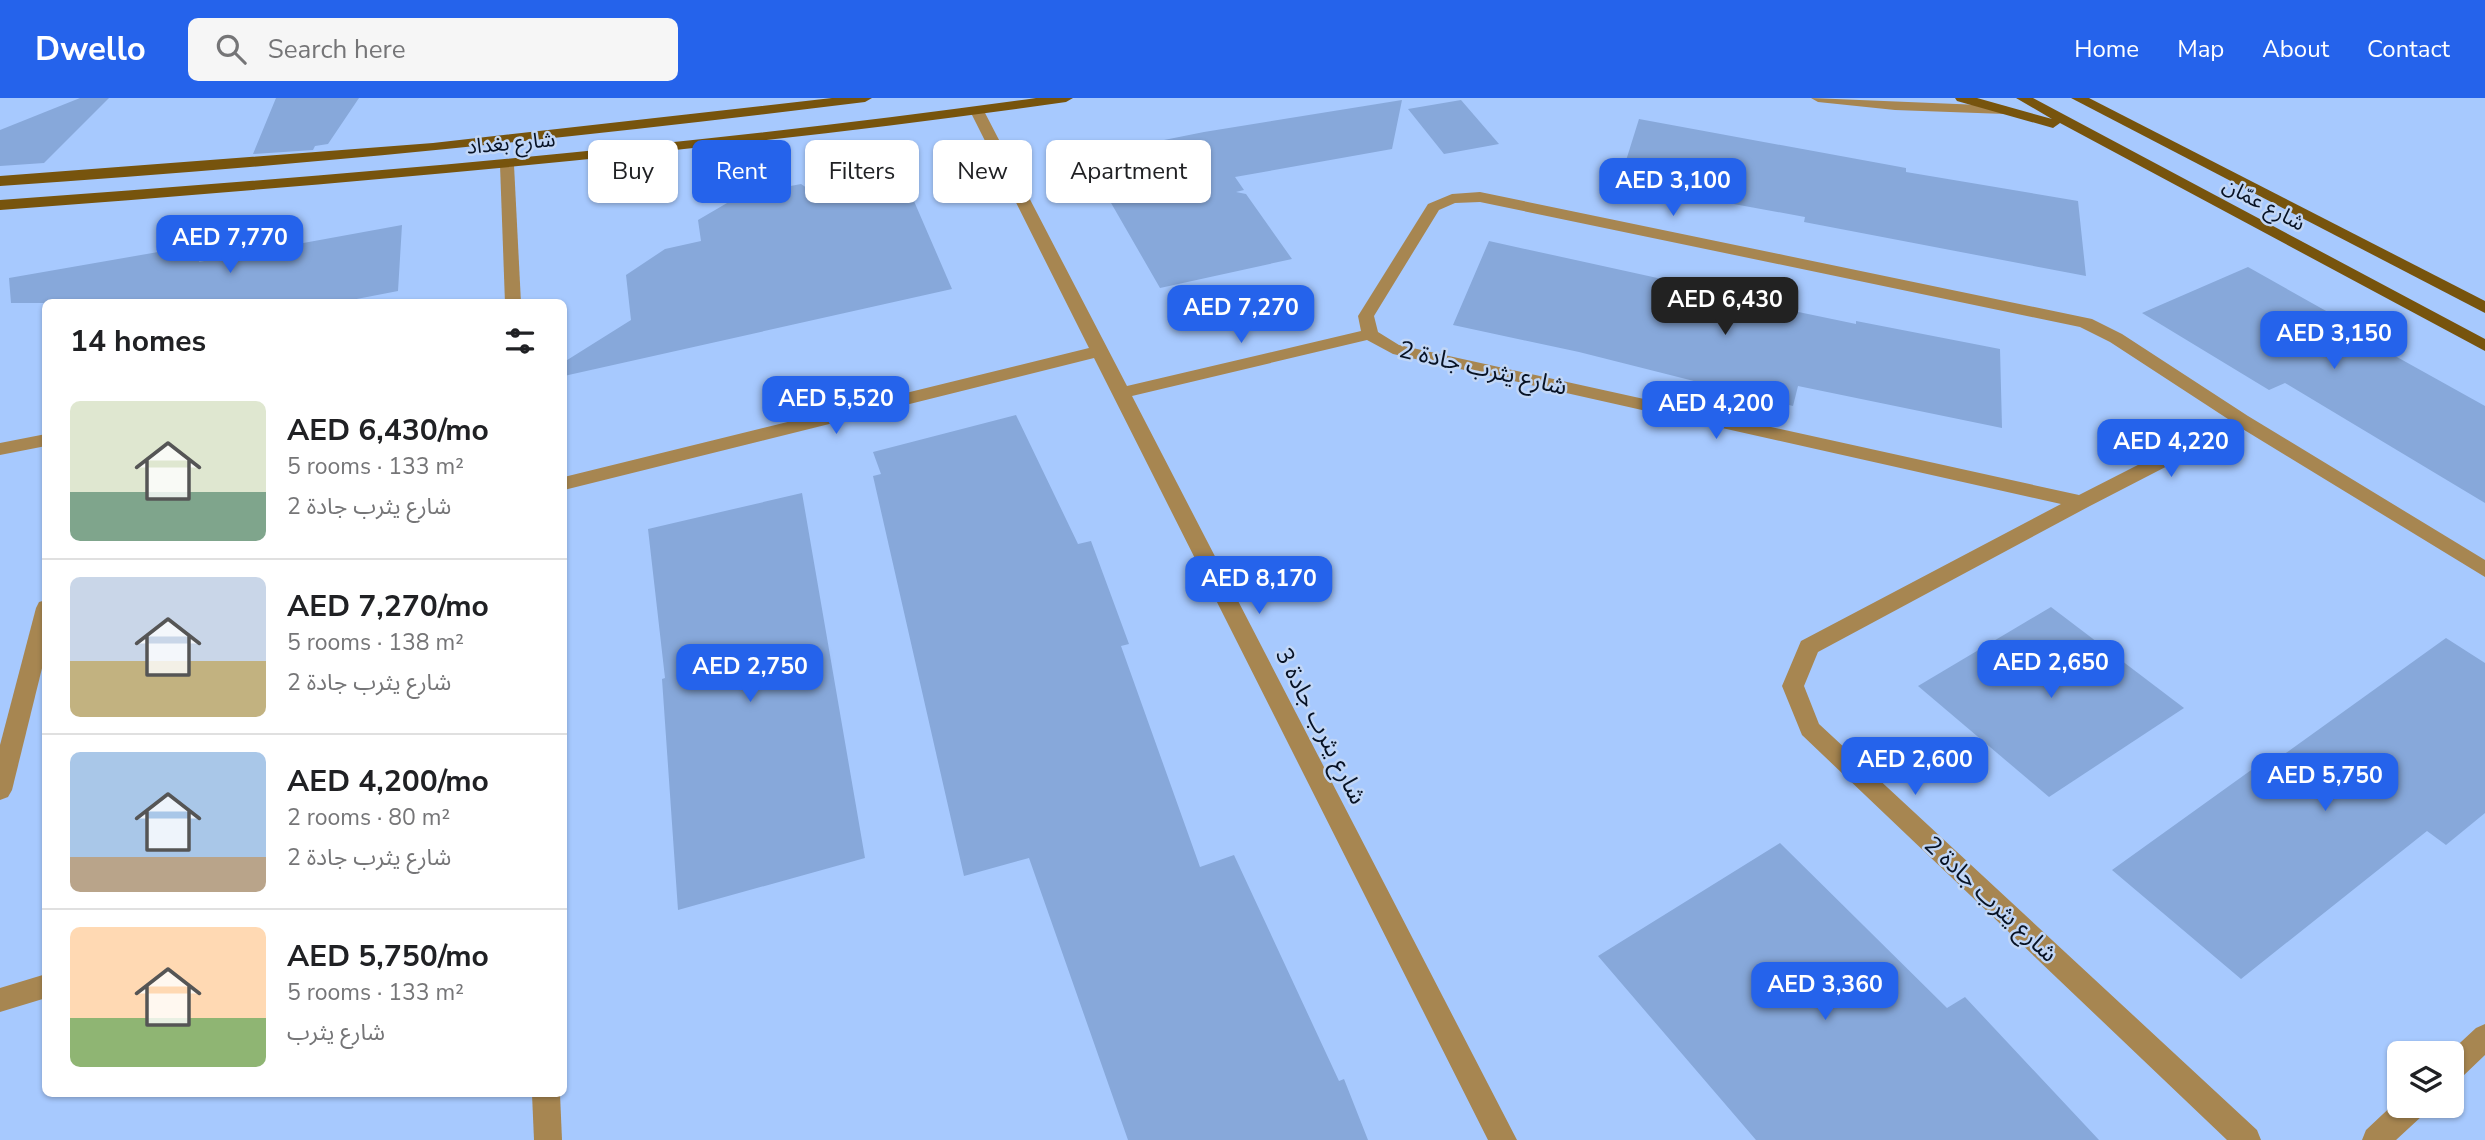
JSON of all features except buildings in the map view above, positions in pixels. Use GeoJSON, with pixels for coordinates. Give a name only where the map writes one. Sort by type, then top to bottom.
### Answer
{"type":"FeatureCollection","features":[{"type":"Feature","properties":{"kind":"main road","name":"شارع بغداد"},"geometry":{"type":"LineString","coordinates":[[0,181],[381,152],[691,120],[865,98]]}},
{"type":"Feature","properties":{"kind":"main road","name":"شارع بغداد"},"geometry":{"type":"LineString","coordinates":[[0,205],[507,165],[721,143],[1066,98]]}},
{"type":"Feature","properties":{"kind":"main road"},"geometry":{"type":"LineString","coordinates":[[1962,98],[2088,134]]}},
{"type":"Feature","properties":{"kind":"main road","name":"شارع عمّان"},"geometry":{"type":"LineString","coordinates":[[2023,98],[2485,346]]}},
{"type":"Feature","properties":{"kind":"main road","name":"شارع عمّان"},"geometry":{"type":"LineString","coordinates":[[2078,98],[2093,103],[2485,308]]}},
{"type":"Feature","properties":{"kind":"street"},"geometry":{"type":"LineString","coordinates":[[1818,98],[1895,106],[2005,110]]}},
{"type":"Feature","properties":{"kind":"street","name":"شارع يثرب جادة 3"},"geometry":{"type":"LineString","coordinates":[[977,111],[1503,1140]]}},
{"type":"Feature","properties":{"kind":"street"},"geometry":{"type":"LineString","coordinates":[[507,165],[513,299]]}},
{"type":"Feature","properties":{"kind":"street","name":"شارع يثرب جادة 2"},"geometry":{"type":"LineString","coordinates":[[2081,502],[1393,349],[1370,334],[1366,316],[1433,207],[1452,198],[1480,197],[2047,313],[2086,323],[2116,338],[2242,420],[2485,570]]}},
{"type":"Feature","properties":{"kind":"street"},"geometry":{"type":"LineString","coordinates":[[1121,393],[1370,334]]}},
{"type":"Feature","properties":{"kind":"street"},"geometry":{"type":"LineString","coordinates":[[567,483],[1099,351]]}},
{"type":"Feature","properties":{"kind":"street","name":"شارع يثرب جادة 2"},"geometry":{"type":"LineString","coordinates":[[2242,420],[2081,502],[1809,647],[1793,686],[1810,729],[2247,1140]]}},
{"type":"Feature","properties":{"kind":"street"},"geometry":{"type":"LineString","coordinates":[[0,449],[42,441]]}},
{"type":"Feature","properties":{"kind":"street"},"geometry":{"type":"LineString","coordinates":[[0,790],[42,624]]}},
{"type":"Feature","properties":{"kind":"street"},"geometry":{"type":"LineString","coordinates":[[0,1000],[42,987]]}},
{"type":"Feature","properties":{"kind":"street"},"geometry":{"type":"LineString","coordinates":[[2464,1057],[2485,1037]]}},
{"type":"Feature","properties":{"kind":"street"},"geometry":{"type":"LineString","coordinates":[[546,1097],[548,1140]]}},
{"type":"Feature","properties":{"kind":"street"},"geometry":{"type":"LineString","coordinates":[[2376,1140],[2399,1118]]}}]}
